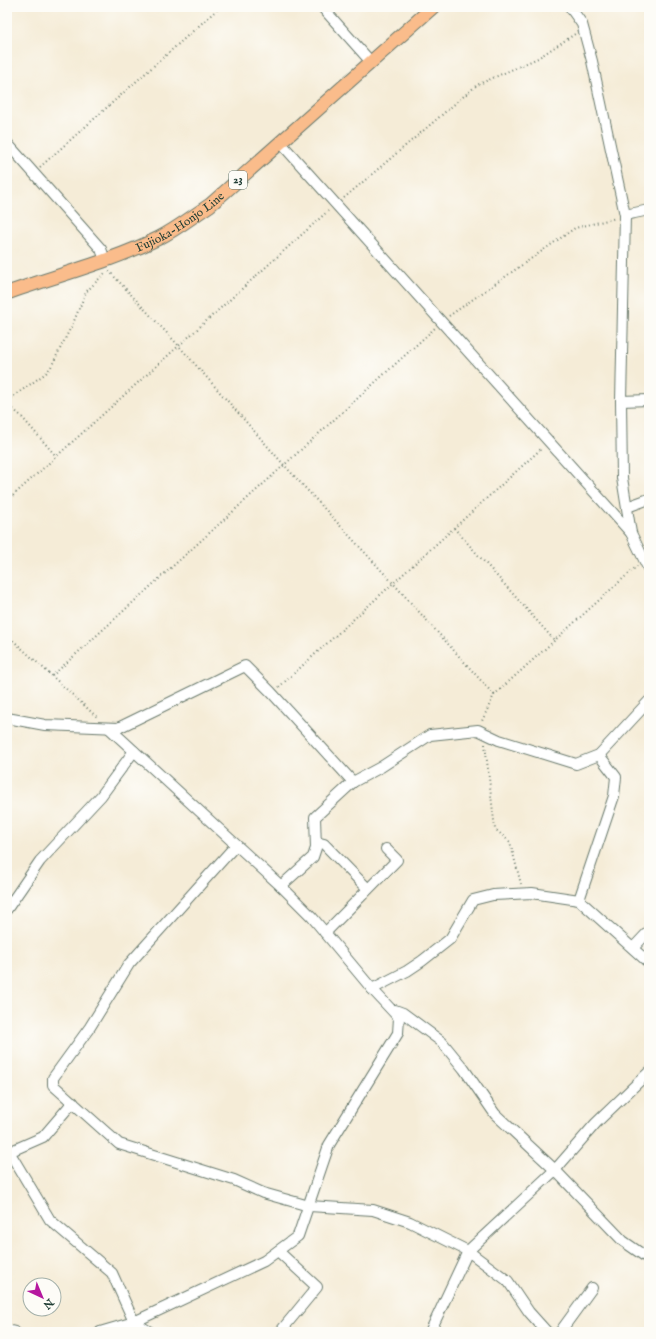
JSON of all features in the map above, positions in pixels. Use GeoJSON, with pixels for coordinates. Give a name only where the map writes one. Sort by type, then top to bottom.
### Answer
{"type":"FeatureCollection","features":[{"type":"Feature","properties":{"kind":"main road","name":"Fujioka-Honjo Line"},"geometry":{"type":"LineString","coordinates":[[7,293],[107,265],[186,222],[210,205],[433,7]]}},
{"type":"Feature","properties":{"kind":"street"},"geometry":{"type":"LineString","coordinates":[[322,7],[371,62]]}},
{"type":"Feature","properties":{"kind":"street"},"geometry":{"type":"LineString","coordinates":[[570,7],[582,24],[592,60],[625,215],[621,401],[622,478],[631,533]]}},
{"type":"Feature","properties":{"kind":"street"},"geometry":{"type":"LineString","coordinates":[[280,142],[631,533],[649,570]]}},
{"type":"Feature","properties":{"kind":"street"},"geometry":{"type":"LineString","coordinates":[[7,143],[101,249],[107,265]]}},
{"type":"Feature","properties":{"kind":"street"},"geometry":{"type":"LineString","coordinates":[[625,215],[649,210]]}},
{"type":"Feature","properties":{"kind":"street"},"geometry":{"type":"LineString","coordinates":[[621,401],[649,400]]}},
{"type":"Feature","properties":{"kind":"street"},"geometry":{"type":"LineString","coordinates":[[627,507],[649,499]]}},
{"type":"Feature","properties":{"kind":"street"},"geometry":{"type":"LineString","coordinates":[[7,718],[45,725],[118,728],[245,666],[354,782]]}},
{"type":"Feature","properties":{"kind":"street"},"geometry":{"type":"LineString","coordinates":[[281,886],[313,857],[316,848],[315,817],[354,782],[381,767],[430,735],[481,731],[499,740],[576,764],[600,755],[649,701]]}},
{"type":"Feature","properties":{"kind":"street"},"geometry":{"type":"LineString","coordinates":[[100,1332],[134,1322],[264,1261],[298,1236],[329,1145],[398,1033],[399,1018],[372,989],[325,933],[281,886],[109,728]]}},
{"type":"Feature","properties":{"kind":"street"},"geometry":{"type":"LineString","coordinates":[[7,909],[40,861],[101,796],[134,751]]}},
{"type":"Feature","properties":{"kind":"street"},"geometry":{"type":"LineString","coordinates":[[579,900],[614,796],[616,777],[600,755]]}},
{"type":"Feature","properties":{"kind":"street"},"geometry":{"type":"LineString","coordinates":[[316,842],[324,844],[368,889]]}},
{"type":"Feature","properties":{"kind":"street"},"geometry":{"type":"LineString","coordinates":[[236,845],[129,964],[90,1027],[53,1078],[53,1085],[120,1144],[234,1180],[263,1192],[309,1206],[373,1210],[410,1222],[468,1251],[508,1281],[529,1312],[547,1332]]}},
{"type":"Feature","properties":{"kind":"street"},"geometry":{"type":"LineString","coordinates":[[325,933],[397,860],[386,849]]}},
{"type":"Feature","properties":{"kind":"street"},"geometry":{"type":"LineString","coordinates":[[372,989],[407,971],[422,961],[450,939],[473,900],[492,895],[532,893],[579,900],[649,963]]}},
{"type":"Feature","properties":{"kind":"street"},"geometry":{"type":"LineString","coordinates":[[633,948],[649,931]]}},
{"type":"Feature","properties":{"kind":"street"},"geometry":{"type":"LineString","coordinates":[[391,1009],[403,1013],[442,1042],[464,1069],[495,1114],[555,1170],[623,1240],[649,1259]]}},
{"type":"Feature","properties":{"kind":"street"},"geometry":{"type":"LineString","coordinates":[[430,1332],[468,1251],[555,1170],[596,1123],[649,1072]]}},
{"type":"Feature","properties":{"kind":"street"},"geometry":{"type":"LineString","coordinates":[[73,1102],[43,1137],[8,1150],[50,1220],[112,1273],[134,1322],[150,1332]]}},
{"type":"Feature","properties":{"kind":"street"},"geometry":{"type":"LineString","coordinates":[[278,1251],[317,1287],[280,1332]]}},
{"type":"Feature","properties":{"kind":"street"},"geometry":{"type":"LineString","coordinates":[[560,1332],[592,1288]]}},
{"type":"Feature","properties":{"kind":"street"},"geometry":{"type":"LineString","coordinates":[[7,1330],[15,1332]]}},
{"type":"Feature","properties":{"kind":"path"},"geometry":{"type":"LineString","coordinates":[[33,173],[220,7]]}},
{"type":"Feature","properties":{"kind":"path"},"geometry":{"type":"LineString","coordinates":[[7,501],[336,204],[477,85],[538,58],[583,29]]}},
{"type":"Feature","properties":{"kind":"path"},"geometry":{"type":"LineString","coordinates":[[52,676],[442,322],[575,228],[625,215]]}},
{"type":"Feature","properties":{"kind":"path"},"geometry":{"type":"LineString","coordinates":[[7,401],[46,373],[51,367],[74,321],[86,292],[107,265],[284,466],[393,583],[494,696]]}},
{"type":"Feature","properties":{"kind":"path"},"geometry":{"type":"LineString","coordinates":[[7,404],[20,415],[56,456]]}},
{"type":"Feature","properties":{"kind":"path"},"geometry":{"type":"LineString","coordinates":[[271,692],[549,442]]}},
{"type":"Feature","properties":{"kind":"path"},"geometry":{"type":"LineString","coordinates":[[454,528],[555,641]]}},
{"type":"Feature","properties":{"kind":"path"},"geometry":{"type":"LineString","coordinates":[[523,893],[510,842],[495,829],[481,731],[494,696],[644,560]]}},
{"type":"Feature","properties":{"kind":"path"},"geometry":{"type":"LineString","coordinates":[[7,635],[109,728]]}}]}
